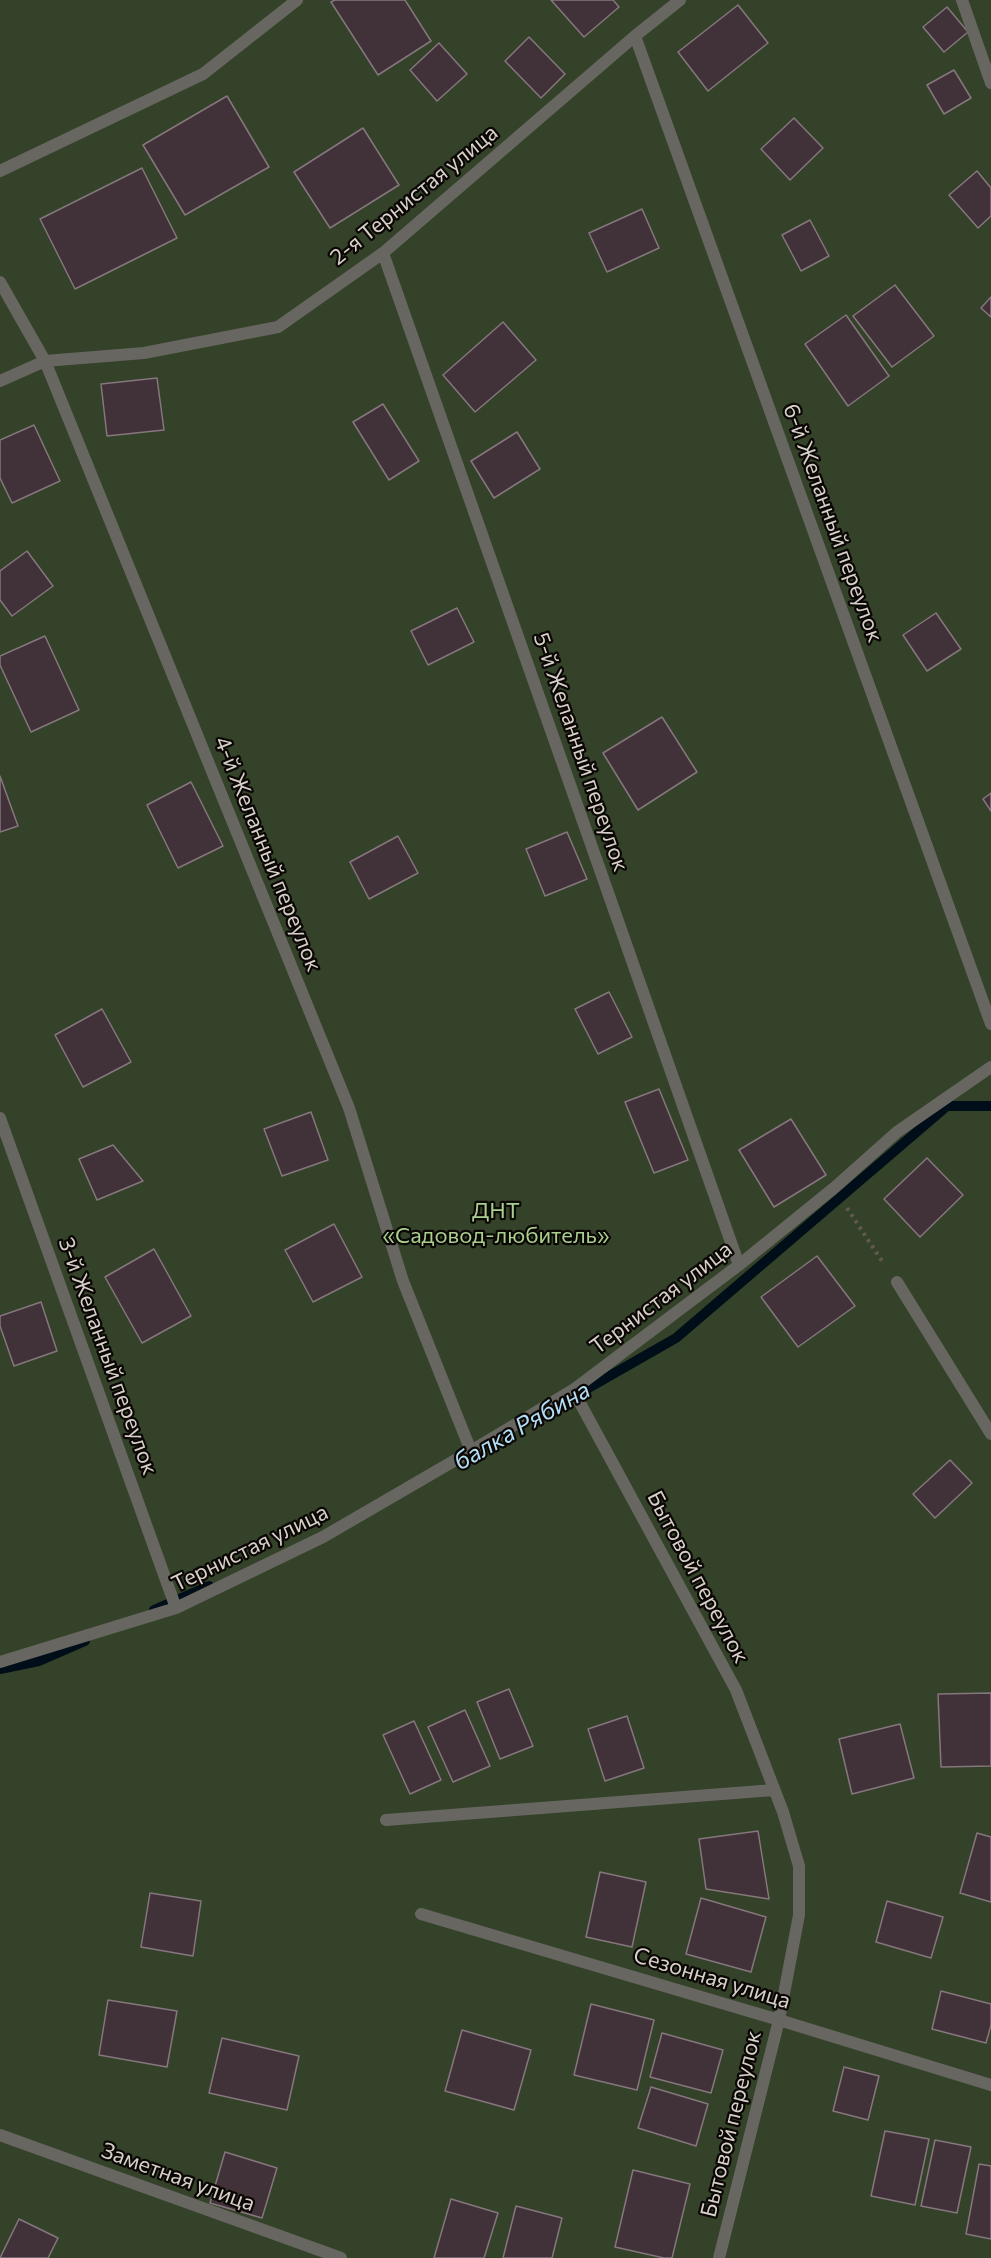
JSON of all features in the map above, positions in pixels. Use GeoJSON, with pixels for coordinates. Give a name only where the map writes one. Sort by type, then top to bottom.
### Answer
{"type":"FeatureCollection","features":[{"type":"Feature","properties":{"kind":"street"},"geometry":{"type":"LineString","coordinates":[[0,171],[203,74],[297,0]]}},
{"type":"Feature","properties":{"kind":"street","name":"2-я Тернистая улица"},"geometry":{"type":"LineString","coordinates":[[0,381],[45,362],[144,353],[278,327],[383,253],[634,36],[680,0]]}},
{"type":"Feature","properties":{"kind":"street"},"geometry":{"type":"LineString","coordinates":[[962,0],[991,83]]}},
{"type":"Feature","properties":{"kind":"street","name":"6-й Желанный переулок"},"geometry":{"type":"LineString","coordinates":[[634,36],[991,1024]]}},
{"type":"Feature","properties":{"kind":"street","name":"5-й Желанный переулок"},"geometry":{"type":"LineString","coordinates":[[383,253],[740,1265]]}},
{"type":"Feature","properties":{"kind":"street","name":"4-й Желанный переулок"},"geometry":{"type":"LineString","coordinates":[[0,282],[45,362],[349,1108],[402,1281],[471,1451]]}},
{"type":"Feature","properties":{"kind":"street","name":"Тернистая улица"},"geometry":{"type":"LineString","coordinates":[[0,1662],[176,1608],[323,1537],[573,1390],[740,1265],[834,1188],[897,1132],[991,1067]]}},
{"type":"Feature","properties":{"kind":"street","name":"3-й Желанный переулок"},"geometry":{"type":"LineString","coordinates":[[0,1118],[176,1608]]}},
{"type":"Feature","properties":{"kind":"street"},"geometry":{"type":"LineString","coordinates":[[897,1282],[991,1434]]}},
{"type":"Feature","properties":{"kind":"street","name":"Бытовой переулок"},"geometry":{"type":"LineString","coordinates":[[573,1390],[736,1690],[783,1812],[799,1866],[799,1915],[778,2020],[719,2258]]}},
{"type":"Feature","properties":{"kind":"street"},"geometry":{"type":"LineString","coordinates":[[386,1820],[774,1790]]}},
{"type":"Feature","properties":{"kind":"street","name":"Сезонная улица"},"geometry":{"type":"LineString","coordinates":[[421,1914],[991,2085]]}},
{"type":"Feature","properties":{"kind":"street","name":"Заметная улица"},"geometry":{"type":"LineString","coordinates":[[0,2135],[341,2258]]}},
{"type":"Feature","properties":{"kind":"path"},"geometry":{"type":"LineString","coordinates":[[834,1188],[897,1282]]}},
{"type":"Feature","properties":{"kind":"green space","name":"ДНТ «Садовод-любитель»"},"geometry":{"type":"Polygon","coordinates":[[[0,0],[991,0],[991,2258],[0,2258],[0,0]]]}},
{"type":"Feature","properties":{"kind":"building"},"geometry":{"type":"Polygon","coordinates":[[[335,0],[405,0],[431,41],[378,75],[331,2],[335,0]]]}},
{"type":"Feature","properties":{"kind":"building"},"geometry":{"type":"Polygon","coordinates":[[[551,0],[613,0],[619,7],[584,37],[551,0]]]}},
{"type":"Feature","properties":{"kind":"building"},"geometry":{"type":"Polygon","coordinates":[[[738,5],[768,43],[708,91],[678,52],[738,5]]]}},
{"type":"Feature","properties":{"kind":"building"},"geometry":{"type":"Polygon","coordinates":[[[947,7],[968,32],[944,52],[923,27],[947,7]]]}},
{"type":"Feature","properties":{"kind":"building"},"geometry":{"type":"Polygon","coordinates":[[[529,37],[565,74],[541,98],[505,61],[529,37]]]}},
{"type":"Feature","properties":{"kind":"building"},"geometry":{"type":"Polygon","coordinates":[[[439,43],[467,74],[437,101],[410,70],[439,43]]]}},
{"type":"Feature","properties":{"kind":"building"},"geometry":{"type":"Polygon","coordinates":[[[954,70],[971,98],[944,114],[927,85],[954,70]]]}},
{"type":"Feature","properties":{"kind":"building"},"geometry":{"type":"Polygon","coordinates":[[[227,96],[269,167],[185,215],[143,145],[227,96]]]}},
{"type":"Feature","properties":{"kind":"building"},"geometry":{"type":"Polygon","coordinates":[[[794,118],[823,148],[790,180],[761,149],[794,118]]]}},
{"type":"Feature","properties":{"kind":"building"},"geometry":{"type":"Polygon","coordinates":[[[363,128],[399,185],[330,228],[294,172],[363,128]]]}},
{"type":"Feature","properties":{"kind":"building"},"geometry":{"type":"Polygon","coordinates":[[[142,168],[177,238],[75,289],[40,219],[142,168]]]}},
{"type":"Feature","properties":{"kind":"building"},"geometry":{"type":"Polygon","coordinates":[[[977,171],[991,188],[991,216],[978,228],[949,195],[977,171]]]}},
{"type":"Feature","properties":{"kind":"building"},"geometry":{"type":"Polygon","coordinates":[[[642,209],[659,248],[607,272],[589,233],[642,209]]]}},
{"type":"Feature","properties":{"kind":"building"},"geometry":{"type":"Polygon","coordinates":[[[810,220],[829,256],[801,271],[782,235],[810,220]]]}},
{"type":"Feature","properties":{"kind":"building"},"geometry":{"type":"Polygon","coordinates":[[[895,285],[934,336],[892,367],[853,316],[895,285]]]}},
{"type":"Feature","properties":{"kind":"building"},"geometry":{"type":"Polygon","coordinates":[[[991,297],[991,317],[981,308],[991,297]]]}},
{"type":"Feature","properties":{"kind":"building"},"geometry":{"type":"Polygon","coordinates":[[[846,315],[889,376],[848,406],[805,344],[846,315]]]}},
{"type":"Feature","properties":{"kind":"building"},"geometry":{"type":"Polygon","coordinates":[[[503,322],[536,360],[475,412],[443,375],[503,322]]]}},
{"type":"Feature","properties":{"kind":"building"},"geometry":{"type":"Polygon","coordinates":[[[157,378],[164,430],[107,436],[101,384],[157,378]]]}},
{"type":"Feature","properties":{"kind":"building"},"geometry":{"type":"Polygon","coordinates":[[[383,404],[419,461],[389,480],[353,422],[383,404]]]}},
{"type":"Feature","properties":{"kind":"building"},"geometry":{"type":"Polygon","coordinates":[[[34,425],[60,481],[12,503],[0,478],[0,440],[34,425]]]}},
{"type":"Feature","properties":{"kind":"building"},"geometry":{"type":"Polygon","coordinates":[[[517,432],[540,469],[494,498],[471,461],[517,432]]]}},
{"type":"Feature","properties":{"kind":"building"},"geometry":{"type":"Polygon","coordinates":[[[27,551],[53,586],[12,616],[0,600],[0,571],[27,551]]]}},
{"type":"Feature","properties":{"kind":"building"},"geometry":{"type":"Polygon","coordinates":[[[457,608],[474,642],[428,665],[411,631],[457,608]]]}},
{"type":"Feature","properties":{"kind":"building"},"geometry":{"type":"Polygon","coordinates":[[[936,613],[961,649],[927,671],[903,635],[936,613]]]}},
{"type":"Feature","properties":{"kind":"building"},"geometry":{"type":"Polygon","coordinates":[[[45,636],[79,710],[31,732],[0,665],[0,656],[45,636]]]}},
{"type":"Feature","properties":{"kind":"building"},"geometry":{"type":"Polygon","coordinates":[[[662,717],[697,772],[638,810],[603,753],[662,717]]]}},
{"type":"Feature","properties":{"kind":"building"},"geometry":{"type":"Polygon","coordinates":[[[0,776],[18,826],[0,832],[0,776]]]}},
{"type":"Feature","properties":{"kind":"building"},"geometry":{"type":"Polygon","coordinates":[[[191,782],[223,846],[178,868],[147,805],[191,782]]]}},
{"type":"Feature","properties":{"kind":"building"},"geometry":{"type":"Polygon","coordinates":[[[991,793],[991,811],[983,799],[991,793]]]}},
{"type":"Feature","properties":{"kind":"building"},"geometry":{"type":"Polygon","coordinates":[[[567,832],[587,879],[545,896],[526,849],[567,832]]]}},
{"type":"Feature","properties":{"kind":"building"},"geometry":{"type":"Polygon","coordinates":[[[398,836],[418,873],[369,899],[350,862],[398,836]]]}},
{"type":"Feature","properties":{"kind":"building"},"geometry":{"type":"Polygon","coordinates":[[[609,992],[632,1037],[598,1054],[575,1009],[609,992]]]}},
{"type":"Feature","properties":{"kind":"building"},"geometry":{"type":"Polygon","coordinates":[[[102,1009],[131,1062],[83,1087],[55,1035],[102,1009]]]}},
{"type":"Feature","properties":{"kind":"building"},"geometry":{"type":"Polygon","coordinates":[[[659,1089],[688,1160],[654,1173],[625,1102],[659,1089]]]}},
{"type":"Feature","properties":{"kind":"building"},"geometry":{"type":"Polygon","coordinates":[[[311,1112],[328,1160],[282,1176],[264,1129],[311,1112]]]}},
{"type":"Feature","properties":{"kind":"building"},"geometry":{"type":"Polygon","coordinates":[[[791,1119],[826,1175],[774,1207],[739,1150],[791,1119]]]}},
{"type":"Feature","properties":{"kind":"building"},"geometry":{"type":"Polygon","coordinates":[[[113,1145],[143,1181],[97,1200],[79,1159],[113,1145]]]}},
{"type":"Feature","properties":{"kind":"building"},"geometry":{"type":"Polygon","coordinates":[[[927,1158],[963,1195],[920,1237],[884,1199],[927,1158]]]}},
{"type":"Feature","properties":{"kind":"building"},"geometry":{"type":"Polygon","coordinates":[[[334,1224],[362,1277],[313,1302],[285,1250],[334,1224]]]}},
{"type":"Feature","properties":{"kind":"building"},"geometry":{"type":"Polygon","coordinates":[[[154,1249],[191,1316],[142,1343],[105,1277],[154,1249]]]}},
{"type":"Feature","properties":{"kind":"building"},"geometry":{"type":"Polygon","coordinates":[[[817,1256],[855,1306],[798,1347],[761,1297],[817,1256]]]}},
{"type":"Feature","properties":{"kind":"building"},"geometry":{"type":"Polygon","coordinates":[[[41,1302],[57,1351],[14,1366],[0,1326],[0,1316],[41,1302]]]}},
{"type":"Feature","properties":{"kind":"building"},"geometry":{"type":"Polygon","coordinates":[[[950,1460],[972,1483],[935,1518],[913,1494],[950,1460]]]}},
{"type":"Feature","properties":{"kind":"building"},"geometry":{"type":"Polygon","coordinates":[[[509,1689],[533,1746],[500,1759],[477,1702],[509,1689]]]}},
{"type":"Feature","properties":{"kind":"building"},"geometry":{"type":"Polygon","coordinates":[[[991,1693],[991,1766],[941,1767],[938,1694],[991,1693]]]}},
{"type":"Feature","properties":{"kind":"building"},"geometry":{"type":"Polygon","coordinates":[[[465,1710],[490,1766],[453,1782],[428,1727],[465,1710]]]}},
{"type":"Feature","properties":{"kind":"building"},"geometry":{"type":"Polygon","coordinates":[[[627,1716],[644,1768],[605,1781],[588,1729],[627,1716]]]}},
{"type":"Feature","properties":{"kind":"building"},"geometry":{"type":"Polygon","coordinates":[[[414,1721],[441,1780],[410,1794],[383,1735],[414,1721]]]}},
{"type":"Feature","properties":{"kind":"building"},"geometry":{"type":"Polygon","coordinates":[[[900,1724],[914,1778],[852,1794],[839,1739],[900,1724]]]}},
{"type":"Feature","properties":{"kind":"building"},"geometry":{"type":"Polygon","coordinates":[[[758,1831],[769,1899],[706,1889],[699,1839],[758,1831]]]}},
{"type":"Feature","properties":{"kind":"building"},"geometry":{"type":"Polygon","coordinates":[[[977,1833],[991,1837],[991,1902],[960,1893],[977,1833]]]}},
{"type":"Feature","properties":{"kind":"building"},"geometry":{"type":"Polygon","coordinates":[[[600,1872],[646,1882],[632,1947],[586,1937],[600,1872]]]}},
{"type":"Feature","properties":{"kind":"building"},"geometry":{"type":"Polygon","coordinates":[[[150,1893],[201,1901],[193,1956],[141,1947],[150,1893]]]}},
{"type":"Feature","properties":{"kind":"building"},"geometry":{"type":"Polygon","coordinates":[[[701,1898],[766,1917],[751,1972],[686,1954],[701,1898]]]}},
{"type":"Feature","properties":{"kind":"building"},"geometry":{"type":"Polygon","coordinates":[[[887,1901],[943,1917],[931,1958],[876,1942],[887,1901]]]}},
{"type":"Feature","properties":{"kind":"building"},"geometry":{"type":"Polygon","coordinates":[[[941,1991],[991,2004],[991,2025],[986,2043],[932,2029],[941,1991]]]}},
{"type":"Feature","properties":{"kind":"building"},"geometry":{"type":"Polygon","coordinates":[[[108,2000],[177,2011],[167,2067],[99,2055],[108,2000]]]}},
{"type":"Feature","properties":{"kind":"building"},"geometry":{"type":"Polygon","coordinates":[[[591,2004],[654,2020],[637,2090],[574,2075],[591,2004]]]}},
{"type":"Feature","properties":{"kind":"building"},"geometry":{"type":"Polygon","coordinates":[[[462,2030],[531,2050],[514,2110],[445,2091],[462,2030]]]}},
{"type":"Feature","properties":{"kind":"building"},"geometry":{"type":"Polygon","coordinates":[[[662,2033],[723,2050],[711,2093],[650,2077],[662,2033]]]}},
{"type":"Feature","properties":{"kind":"building"},"geometry":{"type":"Polygon","coordinates":[[[222,2038],[299,2056],[287,2110],[209,2093],[222,2038]]]}},
{"type":"Feature","properties":{"kind":"building"},"geometry":{"type":"Polygon","coordinates":[[[844,2067],[879,2076],[868,2120],[833,2111],[844,2067]]]}},
{"type":"Feature","properties":{"kind":"building"},"geometry":{"type":"Polygon","coordinates":[[[651,2087],[708,2104],[696,2146],[638,2128],[651,2087]]]}},
{"type":"Feature","properties":{"kind":"building"},"geometry":{"type":"Polygon","coordinates":[[[885,2131],[929,2139],[915,2205],[871,2196],[885,2131]]]}},
{"type":"Feature","properties":{"kind":"building"},"geometry":{"type":"Polygon","coordinates":[[[935,2140],[971,2147],[957,2213],[921,2206],[935,2140]]]}},
{"type":"Feature","properties":{"kind":"building"},"geometry":{"type":"Polygon","coordinates":[[[225,2152],[277,2168],[262,2218],[210,2203],[225,2152]]]}},
{"type":"Feature","properties":{"kind":"building"},"geometry":{"type":"Polygon","coordinates":[[[979,2164],[991,2166],[991,2239],[966,2234],[979,2164]]]}},
{"type":"Feature","properties":{"kind":"building"},"geometry":{"type":"Polygon","coordinates":[[[633,2170],[690,2184],[672,2258],[615,2247],[633,2170]]]}},
{"type":"Feature","properties":{"kind":"building"},"geometry":{"type":"Polygon","coordinates":[[[451,2199],[498,2213],[484,2258],[434,2258],[451,2199]]]}},
{"type":"Feature","properties":{"kind":"building"},"geometry":{"type":"Polygon","coordinates":[[[516,2206],[562,2218],[552,2258],[503,2258],[516,2206]]]}},
{"type":"Feature","properties":{"kind":"building"},"geometry":{"type":"Polygon","coordinates":[[[19,2219],[58,2238],[48,2258],[0,2258],[19,2219]]]}},
{"type":"Feature","properties":{"kind":"waterway","name":"балка Рябина"},"geometry":{"type":"LineString","coordinates":[[571,1398],[676,1338],[947,1106],[991,1106]]}},
{"type":"Feature","properties":{"kind":"waterway","name":"балка Рябина"},"geometry":{"type":"LineString","coordinates":[[154,1610],[209,1586]]}},
{"type":"Feature","properties":{"kind":"waterway","name":"балка Рябина"},"geometry":{"type":"LineString","coordinates":[[0,1669],[39,1661],[85,1641]]}}]}
